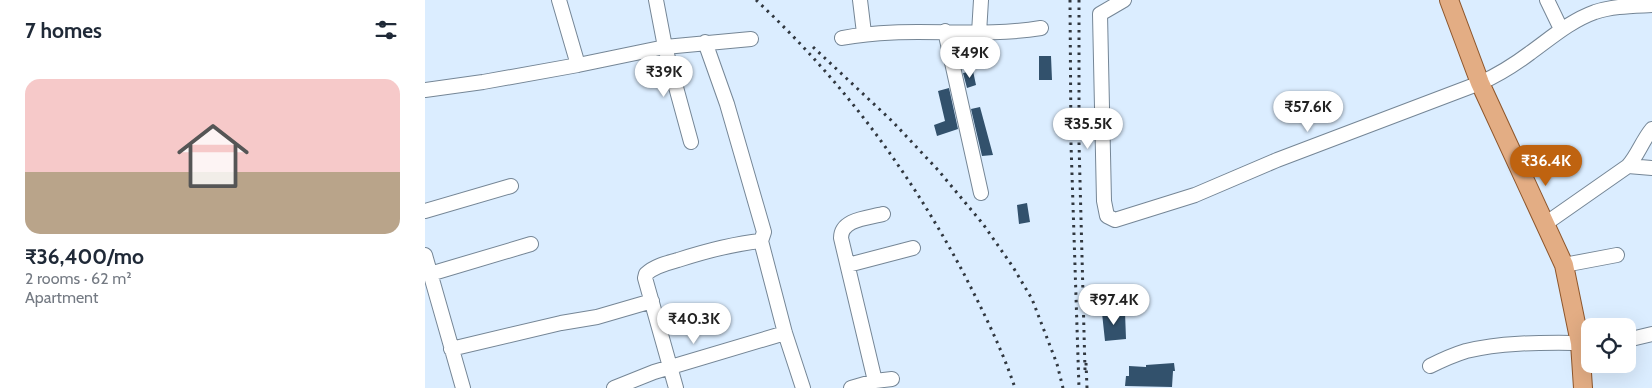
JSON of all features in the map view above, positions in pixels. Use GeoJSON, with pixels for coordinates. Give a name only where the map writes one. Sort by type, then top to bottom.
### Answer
{"type":"FeatureCollection","features":[{"type":"Feature","properties":{"kind":"main road"},"geometry":{"type":"LineString","coordinates":[[1449,0],[1480,83],[1564,265],[1581,328]]}},
{"type":"Feature","properties":{"kind":"main road"},"geometry":{"type":"LineString","coordinates":[[1583,388],[1584,373]]}},
{"type":"Feature","properties":{"kind":"street"},"geometry":{"type":"LineString","coordinates":[[559,0],[578,65]]}},
{"type":"Feature","properties":{"kind":"street"},"geometry":{"type":"LineString","coordinates":[[656,0],[665,47],[691,142]]}},
{"type":"Feature","properties":{"kind":"street"},"geometry":{"type":"LineString","coordinates":[[860,0],[865,34]]}},
{"type":"Feature","properties":{"kind":"street"},"geometry":{"type":"LineString","coordinates":[[979,33],[981,0]]}},
{"type":"Feature","properties":{"kind":"street"},"geometry":{"type":"LineString","coordinates":[[1124,0],[1100,14],[1104,201],[1105,212],[1111,219],[1121,219],[1195,195],[1277,160],[1480,83],[1529,54],[1561,29],[1580,18],[1612,7],[1652,6]]}},
{"type":"Feature","properties":{"kind":"street"},"geometry":{"type":"LineString","coordinates":[[1547,0],[1561,29]]}},
{"type":"Feature","properties":{"kind":"street"},"geometry":{"type":"LineString","coordinates":[[842,38],[865,34],[945,31],[979,33],[1041,28]]}},
{"type":"Feature","properties":{"kind":"street"},"geometry":{"type":"LineString","coordinates":[[945,31],[981,193]]}},
{"type":"Feature","properties":{"kind":"street"},"geometry":{"type":"LineString","coordinates":[[425,90],[578,65],[665,47],[751,39]]}},
{"type":"Feature","properties":{"kind":"street"},"geometry":{"type":"LineString","coordinates":[[705,42],[727,104],[764,232],[761,241],[785,333],[802,388]]}},
{"type":"Feature","properties":{"kind":"street"},"geometry":{"type":"LineString","coordinates":[[1545,224],[1628,166],[1642,141],[1652,129]]}},
{"type":"Feature","properties":{"kind":"street"},"geometry":{"type":"LineString","coordinates":[[1628,166],[1652,168]]}},
{"type":"Feature","properties":{"kind":"street"},"geometry":{"type":"LineString","coordinates":[[425,211],[511,186]]}},
{"type":"Feature","properties":{"kind":"street"},"geometry":{"type":"LineString","coordinates":[[875,380],[841,238],[841,231],[851,222],[883,214]]}},
{"type":"Feature","properties":{"kind":"street"},"geometry":{"type":"LineString","coordinates":[[676,388],[645,278],[646,274],[668,263],[723,246],[761,241]]}},
{"type":"Feature","properties":{"kind":"street"},"geometry":{"type":"LineString","coordinates":[[430,274],[531,244]]}},
{"type":"Feature","properties":{"kind":"street"},"geometry":{"type":"LineString","coordinates":[[848,265],[913,248]]}},
{"type":"Feature","properties":{"kind":"street"},"geometry":{"type":"LineString","coordinates":[[1564,265],[1617,254]]}},
{"type":"Feature","properties":{"kind":"street"},"geometry":{"type":"LineString","coordinates":[[425,255],[463,388]]}},
{"type":"Feature","properties":{"kind":"street"},"geometry":{"type":"LineString","coordinates":[[451,349],[597,317],[652,301]]}},
{"type":"Feature","properties":{"kind":"street"},"geometry":{"type":"LineString","coordinates":[[614,388],[669,367],[785,333]]}},
{"type":"Feature","properties":{"kind":"street"},"geometry":{"type":"LineString","coordinates":[[1636,338],[1652,334]]}},
{"type":"Feature","properties":{"kind":"street"},"geometry":{"type":"LineString","coordinates":[[1430,366],[1456,354],[1476,349],[1553,342],[1581,343]]}},
{"type":"Feature","properties":{"kind":"street"},"geometry":{"type":"LineString","coordinates":[[851,388],[875,380],[892,379]]}},
{"type":"Feature","properties":{"kind":"building"},"geometry":{"type":"Polygon","coordinates":[[[1039,56],[1051,56],[1052,80],[1039,80],[1039,56]]]}},
{"type":"Feature","properties":{"kind":"building"},"geometry":{"type":"Polygon","coordinates":[[[973,71],[976,85],[967,88],[963,73],[973,71]]]}},
{"type":"Feature","properties":{"kind":"building"},"geometry":{"type":"Polygon","coordinates":[[[949,88],[958,129],[937,136],[934,125],[945,121],[938,91],[949,88]]]}},
{"type":"Feature","properties":{"kind":"building"},"geometry":{"type":"Polygon","coordinates":[[[980,107],[993,155],[982,156],[971,109],[980,107]]]}},
{"type":"Feature","properties":{"kind":"building"},"geometry":{"type":"Polygon","coordinates":[[[1575,157],[1580,167],[1564,174],[1559,165],[1575,157]]]}},
{"type":"Feature","properties":{"kind":"building"},"geometry":{"type":"Polygon","coordinates":[[[1027,203],[1030,222],[1019,224],[1017,205],[1027,203]]]}},
{"type":"Feature","properties":{"kind":"building"},"geometry":{"type":"Polygon","coordinates":[[[1125,312],[1126,339],[1105,341],[1102,313],[1125,312]]]}},
{"type":"Feature","properties":{"kind":"building"},"geometry":{"type":"Polygon","coordinates":[[[1174,363],[1175,371],[1173,371],[1172,387],[1125,386],[1126,376],[1129,376],[1129,366],[1146,367],[1146,365],[1174,363]]]}},
{"type":"Feature","properties":{"kind":"railway"},"geometry":{"type":"LineString","coordinates":[[756,0],[817,62],[872,128],[897,163],[921,199],[964,274],[998,345],[1015,388]]}},
{"type":"Feature","properties":{"kind":"railway"},"geometry":{"type":"LineString","coordinates":[[1070,0],[1071,144],[1079,388]]}},
{"type":"Feature","properties":{"kind":"railway"},"geometry":{"type":"LineString","coordinates":[[1079,0],[1079,143],[1085,370]]}},
{"type":"Feature","properties":{"kind":"railway"},"geometry":{"type":"LineString","coordinates":[[813,47],[892,121],[938,170],[983,224],[1013,267],[1032,299],[1057,364],[1063,388]]}},
{"type":"Feature","properties":{"kind":"railway"},"geometry":{"type":"LineString","coordinates":[[1086,363],[1087,388]]}}]}
